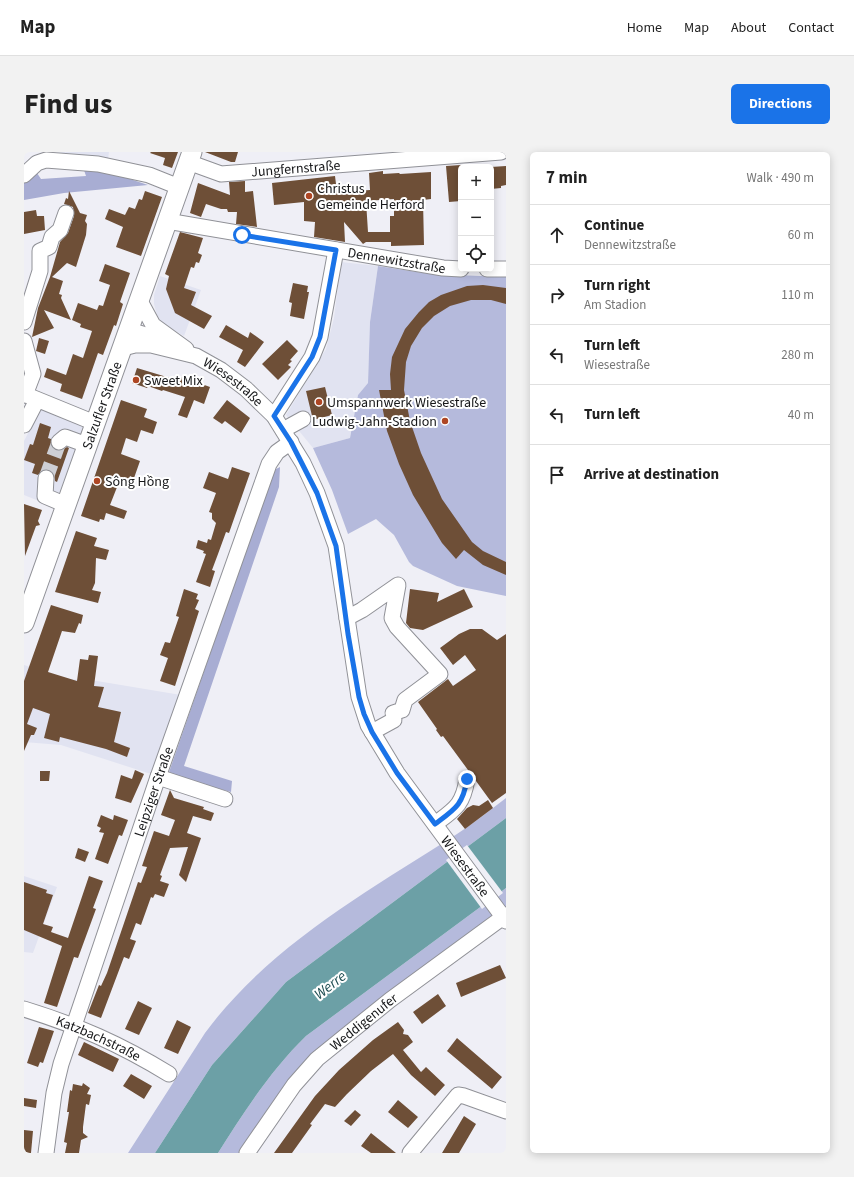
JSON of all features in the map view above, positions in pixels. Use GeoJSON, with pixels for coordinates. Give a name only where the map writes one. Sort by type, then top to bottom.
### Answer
{"type":"FeatureCollection","features":[{"type":"Feature","properties":{"kind":"main road","name":"Salzufler Straße"},"geometry":{"type":"LineString","coordinates":[[24,623],[140,301],[190,157]]}},
{"type":"Feature","properties":{"kind":"street","name":"Jungfernstraße"},"geometry":{"type":"LineString","coordinates":[[190,157],[222,174],[502,152]]}},
{"type":"Feature","properties":{"kind":"street"},"geometry":{"type":"LineString","coordinates":[[24,175],[31,161],[46,160],[98,164],[148,175],[179,187]]}},
{"type":"Feature","properties":{"kind":"street"},"geometry":{"type":"LineString","coordinates":[[24,322],[40,271],[40,251],[49,247],[52,237],[60,230],[66,213]]}},
{"type":"Feature","properties":{"kind":"street","name":"Dennewitzstraße"},"geometry":{"type":"LineString","coordinates":[[167,221],[242,235],[443,268],[458,268]]}},
{"type":"Feature","properties":{"kind":"street"},"geometry":{"type":"LineString","coordinates":[[274,416],[312,357],[320,337],[336,250]]}},
{"type":"Feature","properties":{"kind":"street"},"geometry":{"type":"LineString","coordinates":[[494,269],[506,269]]}},
{"type":"Feature","properties":{"kind":"street","name":"Wiesestraße"},"geometry":{"type":"LineString","coordinates":[[140,301],[152,325],[196,356],[222,370],[246,389],[274,416],[287,436],[317,493],[336,546],[359,697],[372,732],[397,773],[503,916]]}},
{"type":"Feature","properties":{"kind":"street"},"geometry":{"type":"LineString","coordinates":[[129,330],[145,344]]}},
{"type":"Feature","properties":{"kind":"street","name":"Wiesestraße"},"geometry":{"type":"LineString","coordinates":[[129,330],[149,335],[184,348]]}},
{"type":"Feature","properties":{"kind":"street"},"geometry":{"type":"LineString","coordinates":[[24,341],[33,374],[24,425]]}},
{"type":"Feature","properties":{"kind":"street","name":"Wiesestraße"},"geometry":{"type":"LineString","coordinates":[[123,348],[145,344],[173,349],[196,356]]}},
{"type":"Feature","properties":{"kind":"street"},"geometry":{"type":"LineString","coordinates":[[29,396],[95,423]]}},
{"type":"Feature","properties":{"kind":"street","name":"Leipziger Straße"},"geometry":{"type":"LineString","coordinates":[[46,1153],[54,1093],[73,1024],[158,777],[269,464],[287,436],[303,419]]}},
{"type":"Feature","properties":{"kind":"street"},"geometry":{"type":"LineString","coordinates":[[59,442],[65,437],[87,445]]}},
{"type":"Feature","properties":{"kind":"street"},"geometry":{"type":"LineString","coordinates":[[46,478],[45,496],[66,505]]}},
{"type":"Feature","properties":{"kind":"street"},"geometry":{"type":"LineString","coordinates":[[347,618],[362,610],[398,585],[392,618],[397,627],[440,674],[405,700],[402,710],[372,732]]}},
{"type":"Feature","properties":{"kind":"street"},"geometry":{"type":"LineString","coordinates":[[158,777],[225,799]]}},
{"type":"Feature","properties":{"kind":"street"},"geometry":{"type":"LineString","coordinates":[[435,824],[458,807],[465,790],[467,779]]}},
{"type":"Feature","properties":{"kind":"street","name":"Weddigenufer"},"geometry":{"type":"LineString","coordinates":[[247,1153],[294,1085],[317,1060],[390,1000],[503,916]]}},
{"type":"Feature","properties":{"kind":"street","name":"Katzbachstraße"},"geometry":{"type":"LineString","coordinates":[[24,1009],[73,1024],[138,1055],[169,1074]]}},
{"type":"Feature","properties":{"kind":"street"},"geometry":{"type":"LineString","coordinates":[[410,1153],[458,1096],[464,1096],[506,1111]]}},
{"type":"Feature","properties":{"kind":"shaded area"},"geometry":{"type":"Polygon","coordinates":[[[56,152],[109,152],[108,159],[56,152]]]}},
{"type":"Feature","properties":{"kind":"shaded area"},"geometry":{"type":"Polygon","coordinates":[[[84,170],[115,174],[148,185],[64,193],[24,200],[24,182],[37,173],[41,179],[86,176],[84,170]]]}},
{"type":"Feature","properties":{"kind":"shaded area"},"geometry":{"type":"Polygon","coordinates":[[[341,262],[378,266],[370,322],[368,383],[358,395],[350,438],[313,448],[286,415],[326,349],[334,318],[341,262]]]}},
{"type":"Feature","properties":{"kind":"shaded area","name":"Ludwig-Jahn-Stadion"},"geometry":{"type":"Polygon","coordinates":[[[378,266],[430,274],[506,277],[506,596],[457,586],[413,566],[409,562],[394,535],[376,519],[348,534],[332,490],[313,448],[350,438],[358,395],[368,383],[370,322],[378,266]]]}},
{"type":"Feature","properties":{"kind":"shaded area"},"geometry":{"type":"Polygon","coordinates":[[[160,276],[201,290],[184,336],[163,324],[157,315],[154,304],[154,295],[160,276]]]}},
{"type":"Feature","properties":{"kind":"shaded area"},"geometry":{"type":"Polygon","coordinates":[[[42,406],[85,423],[54,507],[24,495],[24,441],[42,406]]]}},
{"type":"Feature","properties":{"kind":"shaded area"},"geometry":{"type":"Polygon","coordinates":[[[280,467],[279,487],[184,766],[232,781],[231,792],[168,775],[274,470],[280,467]]]}},
{"type":"Feature","properties":{"kind":"shaded area"},"geometry":{"type":"Polygon","coordinates":[[[24,665],[68,679],[97,681],[181,695],[154,775],[61,745],[24,742],[24,665]]]}},
{"type":"Feature","properties":{"kind":"shaded area"},"geometry":{"type":"Polygon","coordinates":[[[506,798],[506,818],[286,982],[212,1065],[155,1153],[128,1153],[205,1033],[231,1002],[259,973],[289,947],[322,922],[355,899],[463,830],[506,798]]]}},
{"type":"Feature","properties":{"kind":"shaded area"},"geometry":{"type":"Polygon","coordinates":[[[24,876],[57,887],[33,953],[24,952],[24,876]]]}},
{"type":"Feature","properties":{"kind":"shaded area"},"geometry":{"type":"Polygon","coordinates":[[[506,888],[506,911],[349,1027],[244,1153],[218,1153],[248,1107],[270,1077],[306,1036],[506,888]]]}},
{"type":"Feature","properties":{"kind":"water","name":"Werre"},"geometry":{"type":"Polygon","coordinates":[[[506,818],[506,888],[306,1036],[270,1077],[248,1107],[218,1153],[155,1153],[212,1065],[286,982],[506,818]]]}},
{"type":"Feature","properties":{"kind":"pier"},"geometry":{"type":"Polygon","coordinates":[[[467,845],[503,893],[482,909],[446,860],[467,845]]]}},
{"type":"Feature","properties":{"kind":"building"},"geometry":{"type":"Polygon","coordinates":[[[178,152],[172,168],[163,165],[165,158],[150,153],[178,152]]]}},
{"type":"Feature","properties":{"kind":"building"},"geometry":{"type":"Polygon","coordinates":[[[205,152],[238,152],[235,162],[231,162],[205,152]]]}},
{"type":"Feature","properties":{"kind":"building"},"geometry":{"type":"Polygon","coordinates":[[[458,165],[458,201],[449,202],[446,166],[458,165]]]}},
{"type":"Feature","properties":{"kind":"building"},"geometry":{"type":"Polygon","coordinates":[[[506,166],[506,185],[501,186],[501,188],[494,189],[494,167],[506,166]]]}},
{"type":"Feature","properties":{"kind":"building"},"geometry":{"type":"Polygon","coordinates":[[[383,171],[383,174],[431,172],[431,199],[423,200],[424,245],[391,246],[391,242],[366,242],[363,244],[344,222],[345,242],[314,237],[315,222],[304,221],[304,202],[274,205],[272,183],[335,176],[337,192],[370,190],[369,173],[383,171]],[[394,199],[366,201],[368,232],[390,232],[390,216],[394,216],[394,199]]]}},
{"type":"Feature","properties":{"kind":"building"},"geometry":{"type":"Polygon","coordinates":[[[245,181],[245,192],[253,191],[257,227],[236,224],[237,212],[228,212],[227,209],[221,209],[206,204],[201,217],[190,213],[198,183],[230,195],[229,182],[245,181]]]}},
{"type":"Feature","properties":{"kind":"building"},"geometry":{"type":"Polygon","coordinates":[[[69,191],[80,213],[87,215],[85,221],[87,224],[86,235],[76,267],[67,263],[52,277],[63,281],[59,294],[62,295],[61,298],[71,320],[44,310],[54,328],[32,337],[38,308],[50,277],[60,242],[68,233],[74,216],[73,207],[64,204],[66,198],[68,199],[69,191]]]}},
{"type":"Feature","properties":{"kind":"building"},"geometry":{"type":"Polygon","coordinates":[[[145,191],[162,197],[141,256],[116,247],[123,227],[105,219],[109,209],[125,215],[129,207],[135,209],[139,199],[142,200],[145,191]]]}},
{"type":"Feature","properties":{"kind":"building"},"geometry":{"type":"Polygon","coordinates":[[[36,210],[37,216],[44,216],[45,230],[24,234],[24,212],[36,210]]]}},
{"type":"Feature","properties":{"kind":"building"},"geometry":{"type":"Polygon","coordinates":[[[180,232],[203,238],[198,253],[202,255],[199,263],[196,262],[194,268],[191,267],[184,288],[196,292],[191,305],[212,316],[204,329],[175,313],[166,289],[169,276],[165,274],[180,232]]]}},
{"type":"Feature","properties":{"kind":"building"},"geometry":{"type":"Polygon","coordinates":[[[105,264],[130,273],[120,302],[123,304],[116,326],[114,325],[103,355],[98,353],[82,399],[60,391],[62,384],[44,377],[47,368],[66,375],[73,354],[83,358],[92,331],[80,327],[81,324],[72,320],[78,303],[97,310],[99,305],[103,306],[110,285],[99,281],[105,264]]]}},
{"type":"Feature","properties":{"kind":"building"},"geometry":{"type":"Polygon","coordinates":[[[293,283],[308,286],[307,292],[309,292],[304,319],[290,316],[292,303],[289,302],[293,283]]]}},
{"type":"Feature","properties":{"kind":"building","name":"Ludwig-Jahn-Stadion"},"geometry":{"type":"Polygon","coordinates":[[[483,285],[506,288],[506,304],[491,300],[471,300],[450,306],[434,316],[422,328],[411,346],[406,362],[404,390],[410,421],[421,453],[442,499],[472,542],[483,551],[506,562],[506,575],[483,565],[464,550],[456,559],[442,543],[413,495],[399,464],[387,431],[379,390],[391,390],[390,374],[392,357],[405,329],[419,312],[429,302],[441,295],[467,286],[483,285]]]}},
{"type":"Feature","properties":{"kind":"building"},"geometry":{"type":"Polygon","coordinates":[[[226,325],[248,338],[250,332],[264,342],[245,367],[237,362],[243,350],[219,337],[226,325]]]}},
{"type":"Feature","properties":{"kind":"building"},"geometry":{"type":"Polygon","coordinates":[[[39,338],[49,341],[45,354],[36,351],[39,338]]]}},
{"type":"Feature","properties":{"kind":"building"},"geometry":{"type":"Polygon","coordinates":[[[287,340],[298,351],[290,360],[292,361],[288,365],[291,367],[278,380],[262,364],[287,340]]]}},
{"type":"Feature","properties":{"kind":"building"},"geometry":{"type":"Polygon","coordinates":[[[137,368],[180,381],[182,377],[210,387],[204,404],[194,400],[187,418],[178,415],[185,397],[132,383],[137,368]]]}},
{"type":"Feature","properties":{"kind":"building","name":"Umspannwerk Wiesestraße"},"geometry":{"type":"Polygon","coordinates":[[[325,387],[332,415],[313,420],[306,391],[325,387]]]}},
{"type":"Feature","properties":{"kind":"building"},"geometry":{"type":"Polygon","coordinates":[[[121,400],[147,409],[144,417],[157,422],[153,434],[141,430],[137,442],[126,438],[121,454],[140,461],[134,478],[130,476],[129,479],[121,477],[110,505],[127,511],[124,519],[106,513],[104,520],[100,519],[99,522],[81,516],[121,400]]]}},
{"type":"Feature","properties":{"kind":"building"},"geometry":{"type":"Polygon","coordinates":[[[227,400],[250,418],[241,433],[225,421],[222,424],[213,418],[227,400]]]}},
{"type":"Feature","properties":{"kind":"building"},"geometry":{"type":"Polygon","coordinates":[[[40,423],[51,427],[48,438],[51,439],[52,448],[60,451],[67,447],[69,448],[57,482],[55,481],[54,474],[51,470],[42,470],[38,475],[32,473],[35,464],[24,460],[30,444],[33,445],[40,423]]]}},
{"type":"Feature","properties":{"kind":"building"},"geometry":{"type":"Polygon","coordinates":[[[232,467],[250,473],[229,533],[226,532],[212,570],[215,571],[210,587],[196,582],[206,554],[203,553],[204,551],[196,548],[198,540],[207,543],[208,539],[211,540],[216,523],[212,519],[212,513],[209,512],[216,493],[203,488],[209,472],[228,479],[232,467]]]}},
{"type":"Feature","properties":{"kind":"building"},"geometry":{"type":"Polygon","coordinates":[[[24,504],[42,510],[38,521],[40,525],[36,526],[25,556],[24,504]]]}},
{"type":"Feature","properties":{"kind":"building"},"geometry":{"type":"Polygon","coordinates":[[[76,531],[97,538],[94,546],[109,550],[106,560],[96,558],[95,583],[92,590],[101,592],[98,603],[55,592],[76,531]]]}},
{"type":"Feature","properties":{"kind":"building"},"geometry":{"type":"Polygon","coordinates":[[[184,589],[198,594],[196,599],[199,600],[195,609],[199,611],[175,686],[160,681],[168,658],[160,655],[165,642],[170,643],[179,617],[176,616],[184,589]]]}},
{"type":"Feature","properties":{"kind":"building"},"geometry":{"type":"Polygon","coordinates":[[[410,589],[439,593],[437,602],[464,589],[473,607],[423,630],[410,628],[406,623],[410,589]]]}},
{"type":"Feature","properties":{"kind":"building"},"geometry":{"type":"Polygon","coordinates":[[[51,605],[83,615],[81,624],[79,623],[75,633],[62,631],[48,672],[77,681],[80,659],[88,660],[89,655],[98,656],[94,686],[104,687],[98,707],[121,712],[114,742],[130,748],[127,757],[106,749],[60,737],[59,742],[44,738],[50,714],[33,708],[27,724],[37,728],[34,735],[31,735],[24,751],[24,681],[51,605]]]}},
{"type":"Feature","properties":{"kind":"building"},"geometry":{"type":"Polygon","coordinates":[[[470,629],[482,629],[497,640],[506,634],[506,793],[492,803],[476,781],[473,772],[468,770],[443,736],[441,737],[418,702],[448,679],[453,686],[476,670],[465,655],[453,665],[440,648],[459,634],[470,629]]]}},
{"type":"Feature","properties":{"kind":"building"},"geometry":{"type":"Polygon","coordinates":[[[135,770],[144,774],[131,803],[115,798],[121,775],[132,779],[135,770]]]}},
{"type":"Feature","properties":{"kind":"building"},"geometry":{"type":"Polygon","coordinates":[[[40,771],[50,771],[49,781],[40,781],[40,771]]]}},
{"type":"Feature","properties":{"kind":"building"},"geometry":{"type":"Polygon","coordinates":[[[170,790],[174,798],[204,807],[203,809],[214,813],[211,821],[193,816],[187,833],[201,838],[186,882],[179,875],[188,847],[170,848],[160,875],[162,876],[160,881],[169,884],[164,897],[155,894],[153,898],[151,897],[141,925],[136,923],[130,939],[136,941],[129,959],[124,957],[101,1018],[88,1013],[99,985],[101,986],[107,973],[138,882],[141,883],[147,867],[142,866],[154,831],[169,836],[175,820],[161,815],[170,790]]]}},
{"type":"Feature","properties":{"kind":"building"},"geometry":{"type":"Polygon","coordinates":[[[488,800],[493,808],[465,829],[457,819],[467,808],[473,805],[479,806],[488,800]]]}},
{"type":"Feature","properties":{"kind":"building"},"geometry":{"type":"Polygon","coordinates":[[[101,815],[113,820],[114,815],[128,820],[122,836],[119,835],[108,864],[95,859],[104,833],[99,832],[101,828],[97,826],[101,815]]]}},
{"type":"Feature","properties":{"kind":"building"},"geometry":{"type":"Polygon","coordinates":[[[78,848],[89,852],[85,862],[75,858],[78,848]]]}},
{"type":"Feature","properties":{"kind":"building"},"geometry":{"type":"Polygon","coordinates":[[[89,876],[103,881],[93,908],[96,909],[78,958],[74,957],[57,1007],[44,1003],[62,946],[24,930],[24,882],[47,890],[46,893],[53,895],[43,924],[53,927],[51,932],[68,938],[89,876]]]}},
{"type":"Feature","properties":{"kind":"building"},"geometry":{"type":"Polygon","coordinates":[[[500,965],[506,978],[461,997],[456,983],[500,965]]]}},
{"type":"Feature","properties":{"kind":"building"},"geometry":{"type":"Polygon","coordinates":[[[438,994],[446,1006],[422,1024],[413,1012],[438,994]]]}},
{"type":"Feature","properties":{"kind":"building"},"geometry":{"type":"Polygon","coordinates":[[[138,1001],[152,1008],[139,1035],[125,1029],[138,1001]]]}},
{"type":"Feature","properties":{"kind":"building"},"geometry":{"type":"Polygon","coordinates":[[[177,1020],[191,1027],[178,1054],[164,1048],[177,1020]]]}},
{"type":"Feature","properties":{"kind":"building"},"geometry":{"type":"Polygon","coordinates":[[[398,1022],[404,1030],[403,1034],[408,1035],[413,1042],[403,1050],[421,1072],[426,1067],[445,1085],[435,1096],[411,1075],[393,1054],[371,1071],[335,1107],[325,1104],[310,1124],[312,1125],[292,1153],[274,1153],[315,1096],[339,1070],[373,1040],[398,1022]]]}},
{"type":"Feature","properties":{"kind":"building"},"geometry":{"type":"Polygon","coordinates":[[[39,1027],[54,1031],[43,1063],[40,1062],[38,1067],[27,1063],[39,1027]]]}},
{"type":"Feature","properties":{"kind":"building"},"geometry":{"type":"Polygon","coordinates":[[[457,1038],[502,1077],[492,1089],[447,1051],[457,1038]]]}},
{"type":"Feature","properties":{"kind":"building"},"geometry":{"type":"Polygon","coordinates":[[[84,1042],[119,1059],[113,1072],[78,1055],[84,1042]]]}},
{"type":"Feature","properties":{"kind":"building"},"geometry":{"type":"Polygon","coordinates":[[[131,1074],[152,1086],[144,1099],[123,1086],[131,1074]]]}},
{"type":"Feature","properties":{"kind":"building"},"geometry":{"type":"Polygon","coordinates":[[[83,1083],[90,1088],[87,1094],[91,1095],[89,1105],[86,1104],[83,1127],[83,1133],[88,1137],[81,1140],[79,1153],[65,1153],[67,1143],[64,1142],[69,1112],[67,1112],[70,1090],[72,1091],[73,1084],[82,1086],[83,1083]]]}},
{"type":"Feature","properties":{"kind":"building"},"geometry":{"type":"Polygon","coordinates":[[[24,1098],[37,1100],[36,1108],[24,1106],[24,1098]]]}},
{"type":"Feature","properties":{"kind":"building"},"geometry":{"type":"Polygon","coordinates":[[[398,1100],[418,1117],[408,1128],[388,1112],[398,1100]]]}},
{"type":"Feature","properties":{"kind":"building"},"geometry":{"type":"Polygon","coordinates":[[[355,1110],[361,1115],[351,1126],[344,1121],[355,1110]]]}},
{"type":"Feature","properties":{"kind":"building"},"geometry":{"type":"Polygon","coordinates":[[[464,1116],[476,1124],[459,1153],[442,1153],[464,1116]]]}},
{"type":"Feature","properties":{"kind":"building"},"geometry":{"type":"Polygon","coordinates":[[[24,1130],[33,1131],[31,1153],[24,1153],[24,1130]]]}},
{"type":"Feature","properties":{"kind":"building"},"geometry":{"type":"Polygon","coordinates":[[[371,1133],[396,1153],[371,1153],[361,1146],[371,1133]]]}},
{"type":"Feature","properties":{"kind":"tunnel"},"geometry":{"type":"LineString","coordinates":[[46,478],[59,442]]}},
{"type":"Feature","properties":{"kind":"place","name":"Christus Gemeinde Herford"},"geometry":{"type":"Point","coordinates":[309,196]}},
{"type":"Feature","properties":{"kind":"place","name":"Sweet Mix"},"geometry":{"type":"Point","coordinates":[136,380]}},
{"type":"Feature","properties":{"kind":"place","name":"Umspannwerk Wiesestraße"},"geometry":{"type":"Point","coordinates":[319,402]}},
{"type":"Feature","properties":{"kind":"place","name":"Ludwig-Jahn-Stadion"},"geometry":{"type":"Point","coordinates":[445,421]}},
{"type":"Feature","properties":{"kind":"place","name":"Sông Hồng"},"geometry":{"type":"Point","coordinates":[97,481]}},
{"type":"Feature","properties":{"kind":"route"},"geometry":{"type":"LineString","coordinates":[[242,235],[336,250],[320,337],[312,357],[274,416],[291,442],[317,493],[336,546],[348,634],[359,697],[364,714],[372,732],[397,773],[435,824],[458,807],[465,790],[467,779]]}}]}
